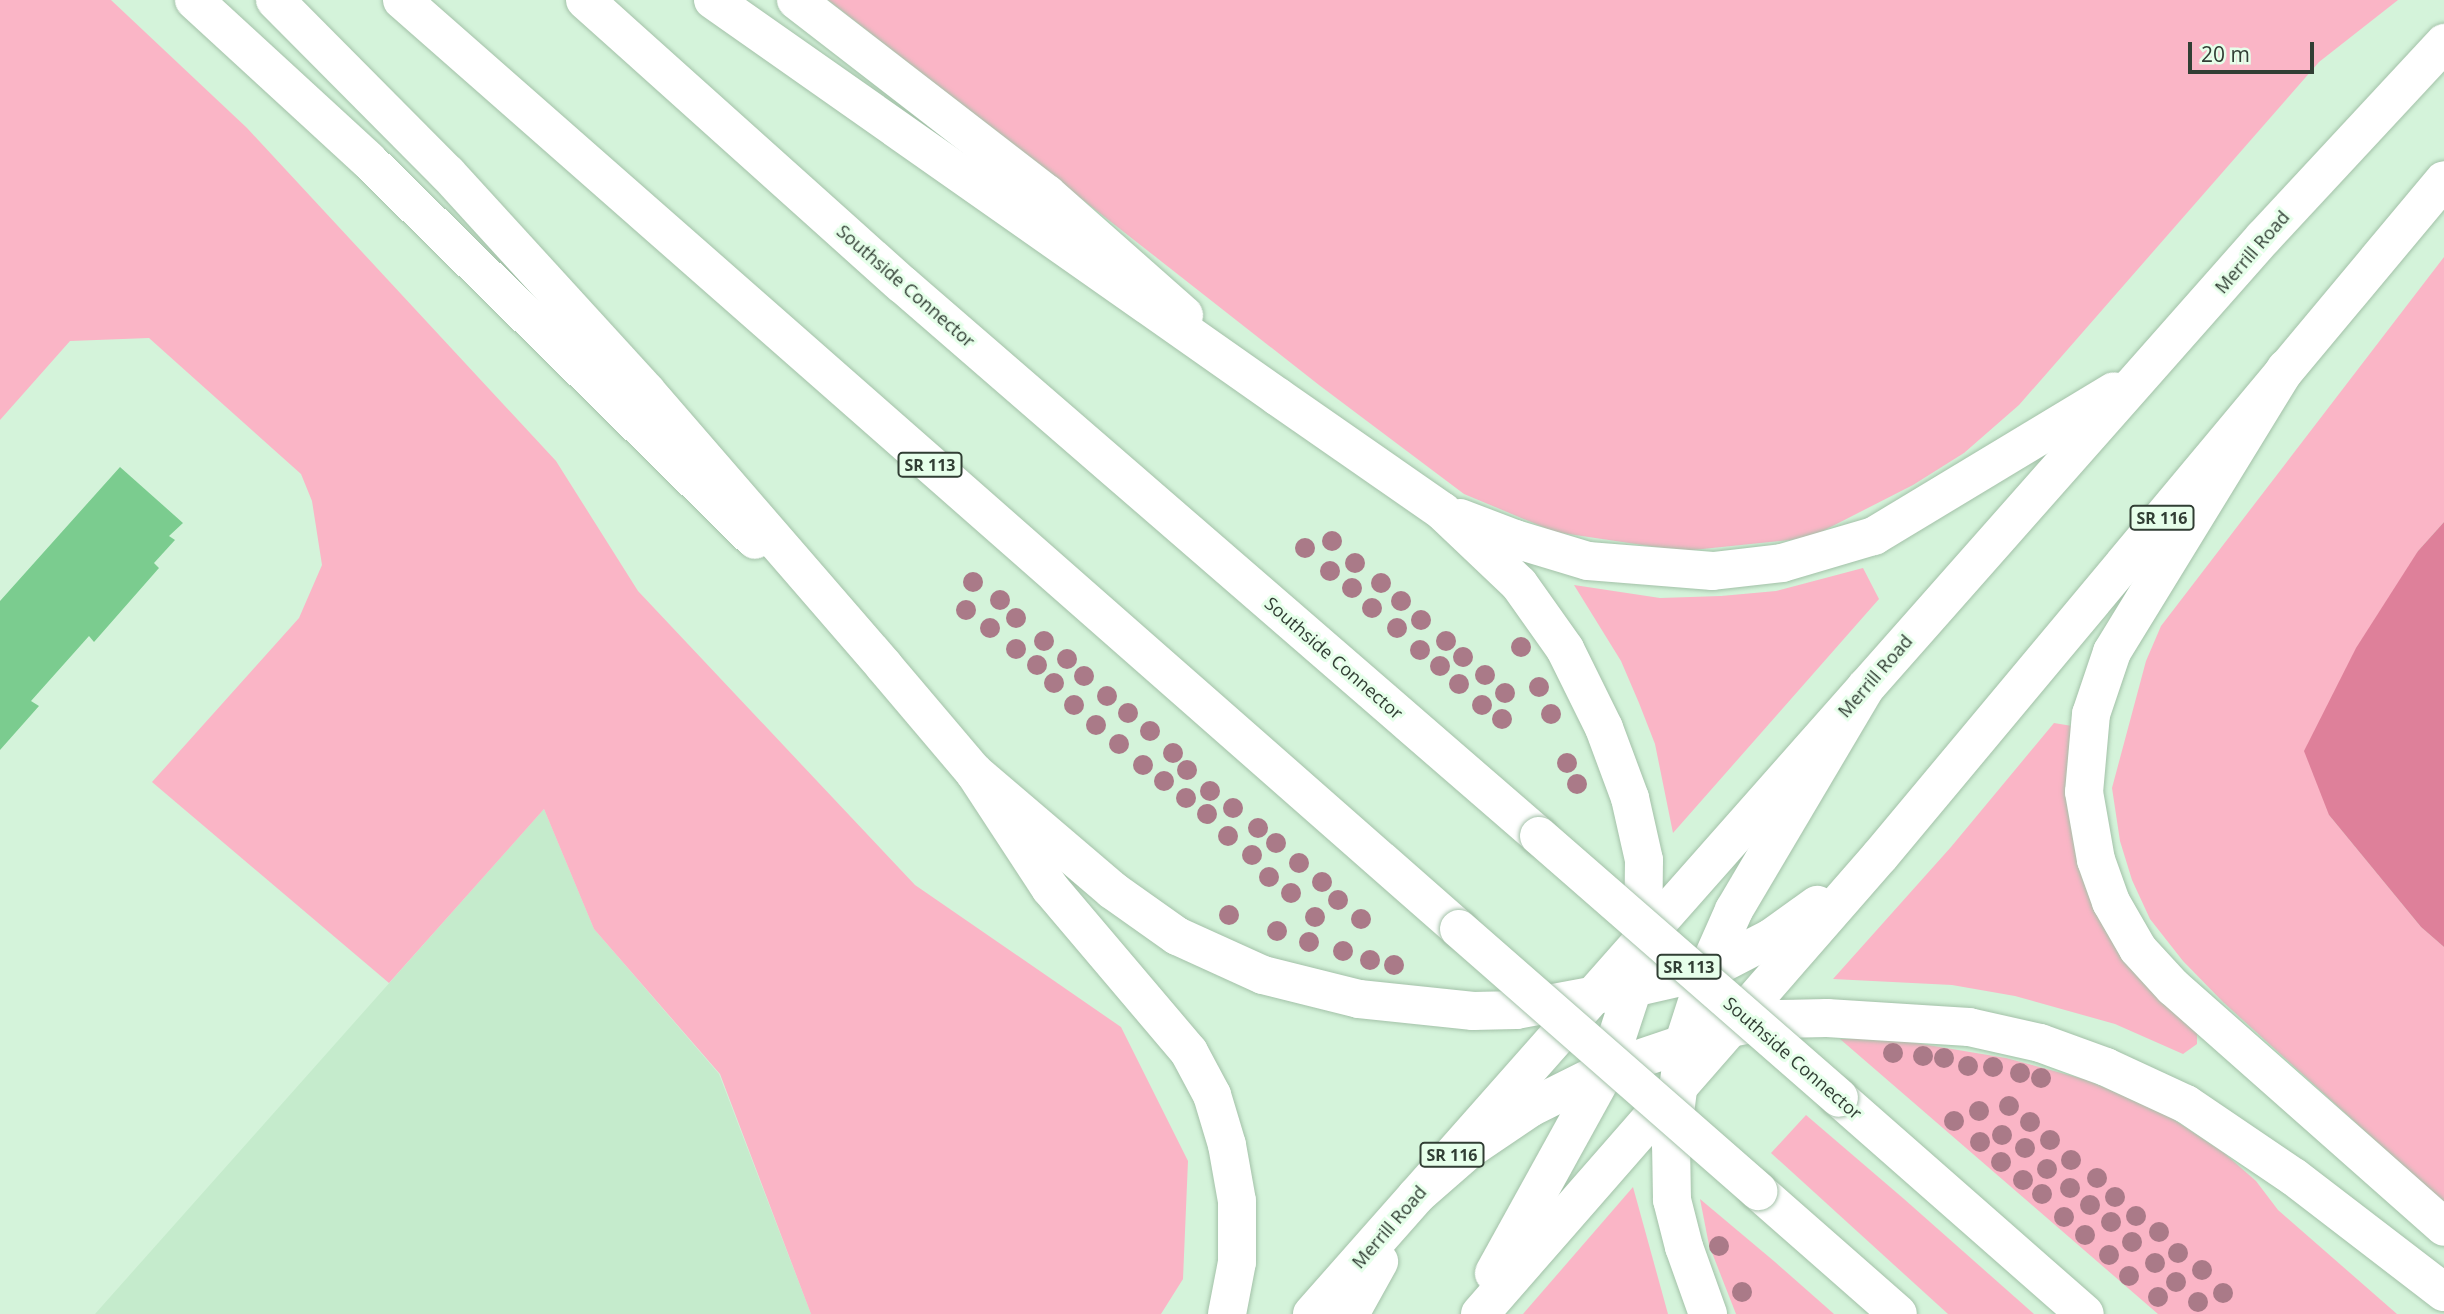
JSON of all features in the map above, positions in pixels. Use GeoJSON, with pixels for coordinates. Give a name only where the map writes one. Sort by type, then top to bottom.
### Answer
{"type":"FeatureCollection","features":[{"type":"Feature","properties":{"kind":"main road"},"geometry":{"type":"LineString","coordinates":[[194,0],[368,160],[884,666]]}},
{"type":"Feature","properties":{"kind":"main road"},"geometry":{"type":"LineString","coordinates":[[275,0],[448,174],[646,391],[974,772],[1050,888],[1189,1052],[1212,1095],[1227,1145],[1237,1201],[1237,1262],[1227,1314]]}},
{"type":"Feature","properties":{"kind":"main road","name":"SR 113"},"geometry":{"type":"LineString","coordinates":[[402,0],[1898,1314]]}},
{"type":"Feature","properties":{"kind":"main road","name":"Southside Connector"},"geometry":{"type":"LineString","coordinates":[[585,0],[903,285],[2085,1314]]}},
{"type":"Feature","properties":{"kind":"main road"},"geometry":{"type":"LineString","coordinates":[[713,0],[1442,511],[1519,584],[1564,649],[1604,728],[1630,798],[1644,860],[1643,938],[1633,988],[1606,1070],[1471,1314]]}},
{"type":"Feature","properties":{"kind":"main road"},"geometry":{"type":"LineString","coordinates":[[796,0],[1047,194],[1278,397]]}},
{"type":"Feature","properties":{"kind":"main road","name":"Merrill Road"},"geometry":{"type":"LineString","coordinates":[[1312,1314],[2288,211],[2444,43]]}},
{"type":"Feature","properties":{"kind":"main road","name":"SR 116"},"geometry":{"type":"LineString","coordinates":[[1480,1314],[1880,856],[2444,180]]}},
{"type":"Feature","properties":{"kind":"main road"},"geometry":{"type":"LineString","coordinates":[[2286,368],[2112,652],[2091,713],[2084,792],[2096,860],[2111,902],[2138,949],[2173,987],[2444,1227]]}},
{"type":"Feature","properties":{"kind":"main road"},"geometry":{"type":"LineString","coordinates":[[1442,511],[1515,539],[1588,561],[1713,571],[1782,563],[1874,536],[2150,369]]}},
{"type":"Feature","properties":{"kind":"main road"},"geometry":{"type":"LineString","coordinates":[[1708,1314],[1684,1247],[1672,1200],[1671,1145],[1684,1042],[1707,971],[1734,910],[1866,687]]}},
{"type":"Feature","properties":{"kind":"main road"},"geometry":{"type":"LineString","coordinates":[[974,772],[1112,890],[1177,936],[1263,975],[1359,999],[1473,1011],[1516,1010],[1707,971],[1770,938],[1880,856]]}},
{"type":"Feature","properties":{"kind":"main road"},"geometry":{"type":"LineString","coordinates":[[1350,1314],[1416,1196],[1471,1148],[1530,1108],[1606,1070],[1730,1028],[1777,1019],[1827,1018],[1969,1027],[2040,1043],[2106,1066],[2186,1104],[2294,1177],[2444,1292]]}},
{"type":"Feature","properties":{"kind":"main road"},"geometry":{"type":"LineString","coordinates":[[2186,1104],[2430,1314]]}},
{"type":"Feature","properties":{"kind":"shaded area"},"geometry":{"type":"Polygon","coordinates":[[[0,0],[111,0],[247,128],[556,461],[638,591],[915,885],[1121,1027],[1188,1161],[1183,1279],[1161,1314],[811,1314],[720,1074],[594,929],[544,809],[389,983],[152,782],[299,618],[322,565],[312,501],[301,474],[149,338],[70,341],[0,420],[0,0]]]}},
{"type":"Feature","properties":{"kind":"shaded area"},"geometry":{"type":"Polygon","coordinates":[[[828,0],[2398,0],[2319,62],[2019,405],[1964,453],[1913,485],[1809,538],[1683,551],[1555,532],[1464,494],[1319,385],[828,0]]]}},
{"type":"Feature","properties":{"kind":"shaded area"},"geometry":{"type":"Polygon","coordinates":[[[2444,257],[2444,522],[2418,551],[2329,815],[2421,927],[2444,947],[2444,1203],[2223,1002],[2183,961],[2150,919],[2132,880],[2120,841],[2112,788],[2146,661],[2161,626],[2444,257]]]}},
{"type":"Feature","properties":{"kind":"shaded area"},"geometry":{"type":"Polygon","coordinates":[[[2444,522],[2444,947],[2421,927],[2329,815],[2304,751],[2356,648],[2418,551],[2444,522]]]}},
{"type":"Feature","properties":{"kind":"shaded area"},"geometry":{"type":"Polygon","coordinates":[[[1863,568],[1879,599],[1673,833],[1655,744],[1639,703],[1621,661],[1574,585],[1660,598],[1721,596],[1776,591],[1863,568]]]}},
{"type":"Feature","properties":{"kind":"shaded area"},"geometry":{"type":"Polygon","coordinates":[[[2054,723],[2072,726],[2069,790],[2197,1033],[2197,1044],[2183,1054],[2115,1024],[2015,996],[1952,985],[1833,979],[1951,847],[2054,723]]]}},
{"type":"Feature","properties":{"kind":"shaded area"},"geometry":{"type":"Polygon","coordinates":[[[544,809],[594,929],[719,1074],[811,1314],[95,1314],[544,809]]]}},
{"type":"Feature","properties":{"kind":"shaded area"},"geometry":{"type":"Polygon","coordinates":[[[1840,1039],[1892,1039],[2006,1058],[2087,1080],[2167,1115],[2224,1153],[2256,1181],[2278,1210],[2397,1314],[2158,1314],[1840,1039]]]}},
{"type":"Feature","properties":{"kind":"shaded area"},"geometry":{"type":"Polygon","coordinates":[[[1806,1115],[2034,1314],[1948,1314],[1771,1153],[1806,1115]]]}},
{"type":"Feature","properties":{"kind":"shaded area"},"geometry":{"type":"Polygon","coordinates":[[[1633,1187],[1668,1314],[1523,1314],[1633,1187]]]}},
{"type":"Feature","properties":{"kind":"shaded area"},"geometry":{"type":"Polygon","coordinates":[[[1700,1199],[1834,1314],[1736,1314],[1709,1245],[1700,1199]]]}},
{"type":"Feature","properties":{"kind":"building"},"geometry":{"type":"Polygon","coordinates":[[[120,467],[183,523],[169,536],[175,540],[154,563],[159,568],[94,642],[89,636],[31,701],[39,706],[0,750],[0,601],[120,467]]]}}]}
